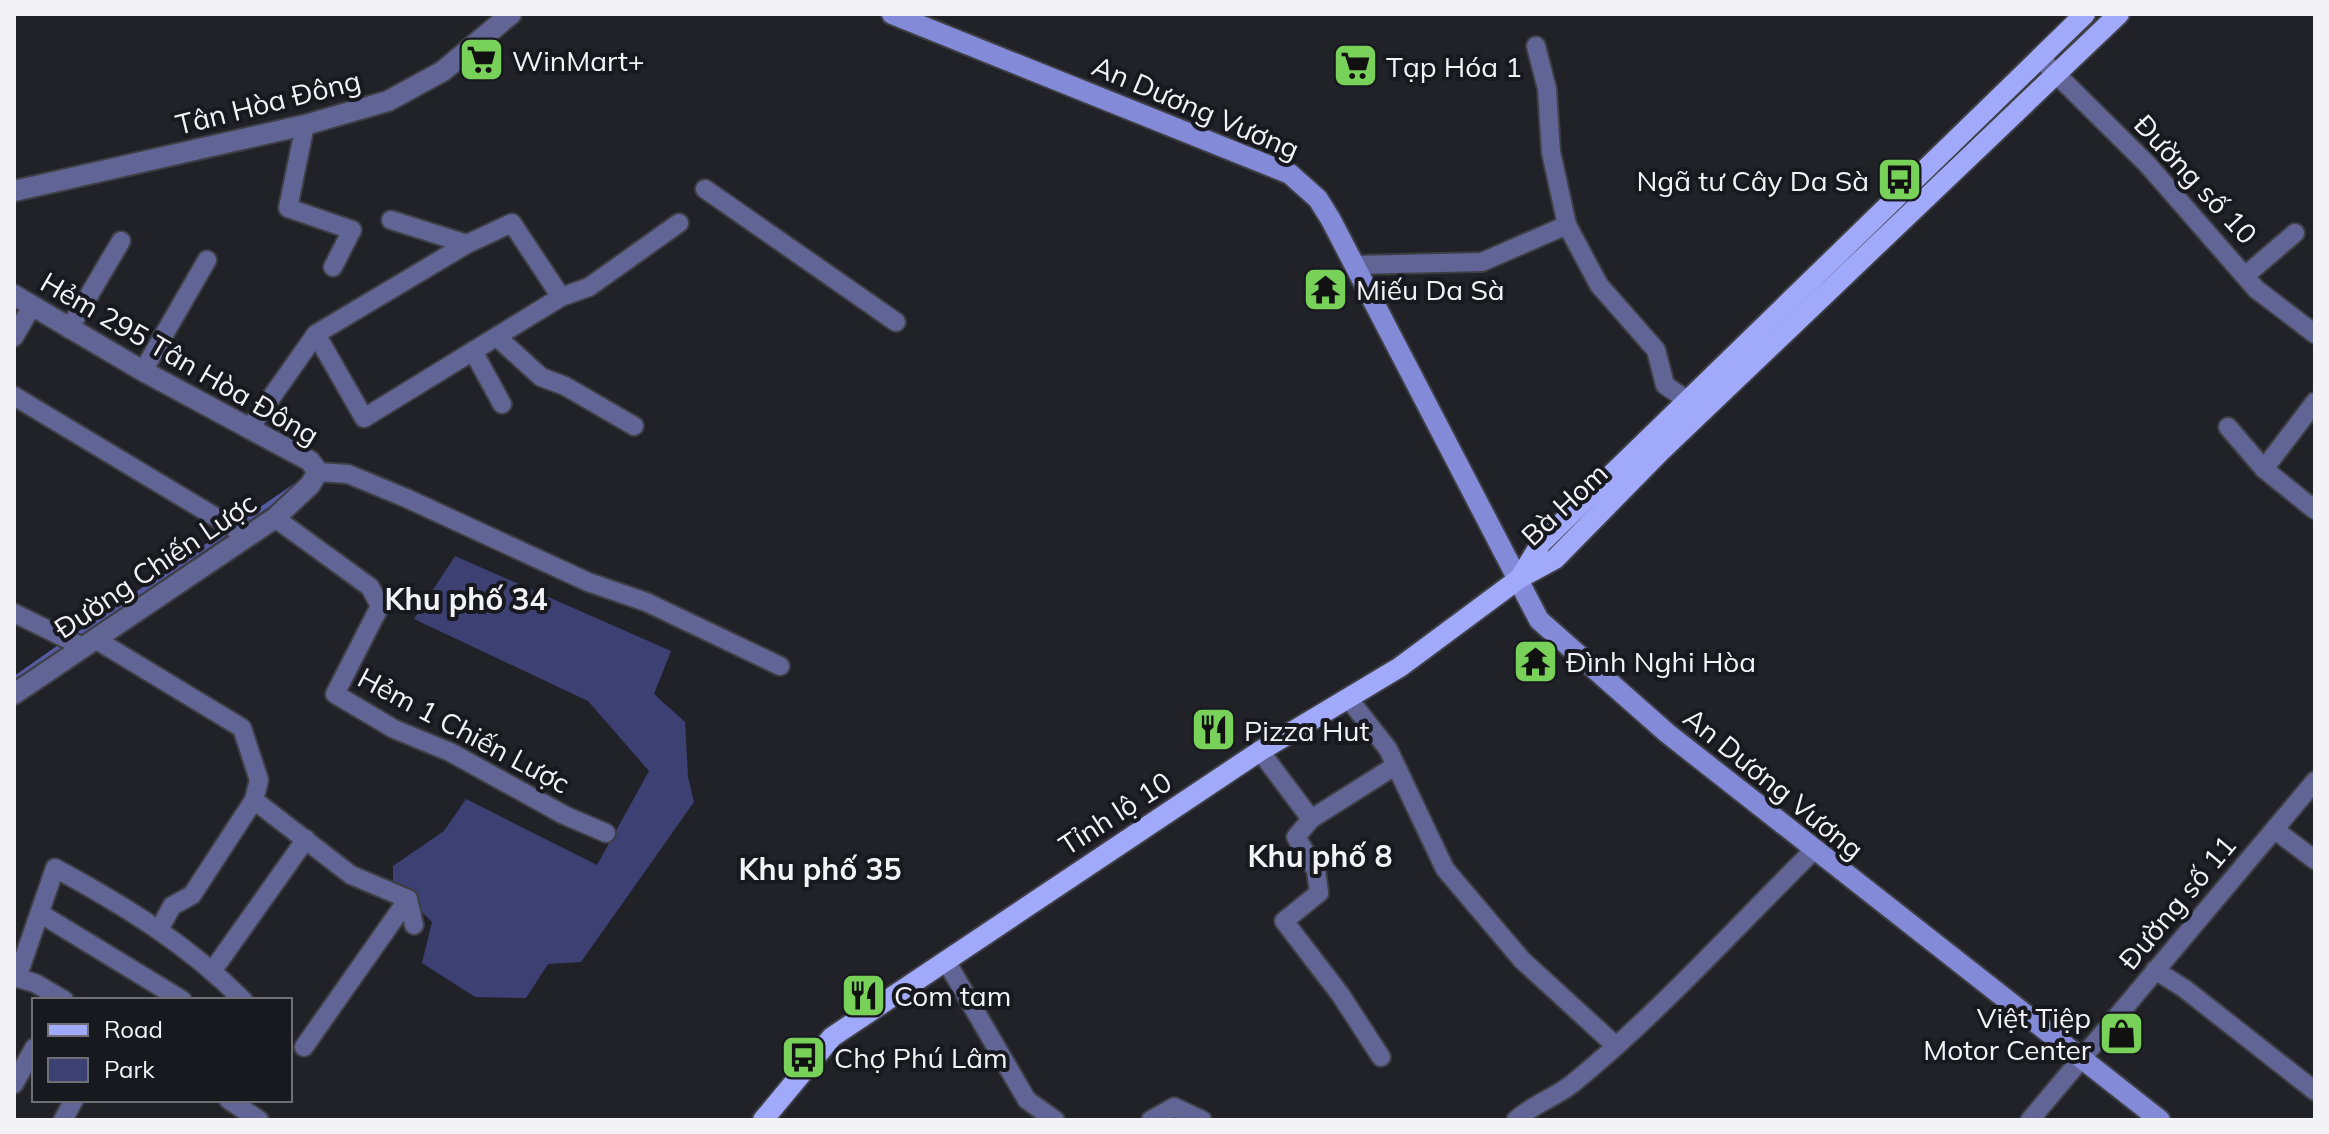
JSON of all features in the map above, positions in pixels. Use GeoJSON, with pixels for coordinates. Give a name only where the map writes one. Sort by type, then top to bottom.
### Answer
{"type":"FeatureCollection","features":[{"type":"Feature","properties":{"kind":"main road","name":"An Dương Vương"},"geometry":{"type":"LineString","coordinates":[[892,14],[1290,174],[1318,199],[1520,578],[1539,620],[1667,733],[2160,1120]]}},
{"type":"Feature","properties":{"kind":"main road","name":"Bà Hom"},"geometry":{"type":"LineString","coordinates":[[1695,406],[2085,14]]}},
{"type":"Feature","properties":{"kind":"main road","name":"Bà Hom"},"geometry":{"type":"LineString","coordinates":[[1520,578],[1541,543],[1695,406],[2119,14]]}},
{"type":"Feature","properties":{"kind":"main road","name":"Tỉnh lộ 10"},"geometry":{"type":"LineString","coordinates":[[763,1120],[832,1037],[1260,751],[1400,667],[1520,578]]}},
{"type":"Feature","properties":{"kind":"street","name":"Tân Hòa Đông"},"geometry":{"type":"LineString","coordinates":[[14,191],[352,113],[424,84],[511,14]]}},
{"type":"Feature","properties":{"kind":"street"},"geometry":{"type":"LineString","coordinates":[[1536,46],[1547,89],[1551,152],[1567,225],[1599,285],[1656,350],[1665,385],[1695,406]]}},
{"type":"Feature","properties":{"kind":"street","name":"Đường số 10"},"geometry":{"type":"LineString","coordinates":[[2039,57],[2147,164],[2256,289],[2315,334]]}},
{"type":"Feature","properties":{"kind":"street"},"geometry":{"type":"LineString","coordinates":[[305,125],[288,208],[352,230],[333,267]]}},
{"type":"Feature","properties":{"kind":"street"},"geometry":{"type":"LineString","coordinates":[[705,189],[896,322]]}},
{"type":"Feature","properties":{"kind":"street"},"geometry":{"type":"LineString","coordinates":[[391,220],[467,244]]}},
{"type":"Feature","properties":{"kind":"street"},"geometry":{"type":"LineString","coordinates":[[249,429],[316,334],[467,244],[512,223],[561,297]]}},
{"type":"Feature","properties":{"kind":"street"},"geometry":{"type":"LineString","coordinates":[[316,334],[364,418],[561,297],[589,287],[679,223]]}},
{"type":"Feature","properties":{"kind":"street"},"geometry":{"type":"LineString","coordinates":[[1354,265],[1482,262],[1567,225]]}},
{"type":"Feature","properties":{"kind":"street"},"geometry":{"type":"LineString","coordinates":[[2246,275],[2295,233]]}},
{"type":"Feature","properties":{"kind":"street"},"geometry":{"type":"LineString","coordinates":[[69,329],[121,241]]}},
{"type":"Feature","properties":{"kind":"street"},"geometry":{"type":"LineString","coordinates":[[143,371],[207,260]]}},
{"type":"Feature","properties":{"kind":"street"},"geometry":{"type":"LineString","coordinates":[[14,337],[23,300]]}},
{"type":"Feature","properties":{"kind":"street","name":"Hẻm 295 Tân Hòa Đông"},"geometry":{"type":"LineString","coordinates":[[23,300],[143,371],[310,461],[318,472]]}},
{"type":"Feature","properties":{"kind":"street"},"geometry":{"type":"LineString","coordinates":[[497,337],[541,377],[565,386],[634,426]]}},
{"type":"Feature","properties":{"kind":"street"},"geometry":{"type":"LineString","coordinates":[[473,351],[502,404]]}},
{"type":"Feature","properties":{"kind":"street"},"geometry":{"type":"LineString","coordinates":[[14,396],[238,530]]}},
{"type":"Feature","properties":{"kind":"street"},"geometry":{"type":"LineString","coordinates":[[2264,469],[2315,402]]}},
{"type":"Feature","properties":{"kind":"street"},"geometry":{"type":"LineString","coordinates":[[2228,427],[2264,469],[2315,510]]}},
{"type":"Feature","properties":{"kind":"street"},"geometry":{"type":"LineString","coordinates":[[318,472],[348,474],[391,492],[588,582],[646,602],[780,666]]}},
{"type":"Feature","properties":{"kind":"street","name":"Đường Chiến Lược"},"geometry":{"type":"LineString","coordinates":[[14,694],[89,643],[238,530],[275,518],[310,485],[318,472]]}},
{"type":"Feature","properties":{"kind":"street","name":"Hẻm 1 Chiến Lược"},"geometry":{"type":"LineString","coordinates":[[275,518],[370,587],[380,606],[335,694],[394,729],[450,752],[564,815],[606,833]]}},
{"type":"Feature","properties":{"kind":"street"},"geometry":{"type":"LineString","coordinates":[[14,613],[59,637],[89,643],[242,728],[259,780],[254,800],[192,895],[172,906],[160,928]]}},
{"type":"Feature","properties":{"kind":"street"},"geometry":{"type":"LineString","coordinates":[[1348,698],[1388,749],[1445,869],[1522,960],[1616,1046]]}},
{"type":"Feature","properties":{"kind":"street"},"geometry":{"type":"LineString","coordinates":[[1260,751],[1311,819]]}},
{"type":"Feature","properties":{"kind":"street"},"geometry":{"type":"LineString","coordinates":[[1381,1057],[1340,994],[1284,921],[1319,893],[1316,870],[1296,837],[1311,819],[1395,766]]}},
{"type":"Feature","properties":{"kind":"street","name":"Đường số 11"},"geometry":{"type":"LineString","coordinates":[[2030,1120],[2315,781]]}},
{"type":"Feature","properties":{"kind":"street"},"geometry":{"type":"LineString","coordinates":[[254,800],[351,875],[408,899]]}},
{"type":"Feature","properties":{"kind":"street"},"geometry":{"type":"LineString","coordinates":[[2275,830],[2315,860]]}},
{"type":"Feature","properties":{"kind":"street"},"geometry":{"type":"LineString","coordinates":[[213,970],[306,839]]}},
{"type":"Feature","properties":{"kind":"street"},"geometry":{"type":"LineString","coordinates":[[1516,1120],[1532,1105],[1569,1087],[1616,1046],[1814,850]]}},
{"type":"Feature","properties":{"kind":"street"},"geometry":{"type":"LineString","coordinates":[[60,998],[15,977],[41,914],[55,868],[160,928],[213,970],[241,998]]}},
{"type":"Feature","properties":{"kind":"street"},"geometry":{"type":"LineString","coordinates":[[408,899],[414,925]]}},
{"type":"Feature","properties":{"kind":"street"},"geometry":{"type":"LineString","coordinates":[[304,1047],[408,899]]}},
{"type":"Feature","properties":{"kind":"street"},"geometry":{"type":"LineString","coordinates":[[41,914],[117,957],[179,998]]}},
{"type":"Feature","properties":{"kind":"street"},"geometry":{"type":"LineString","coordinates":[[946,961],[1027,1100],[1055,1120]]}},
{"type":"Feature","properties":{"kind":"street"},"geometry":{"type":"LineString","coordinates":[[2155,970],[2185,989],[2315,1091]]}},
{"type":"Feature","properties":{"kind":"street"},"geometry":{"type":"LineString","coordinates":[[14,1084],[32,1052]]}},
{"type":"Feature","properties":{"kind":"street"},"geometry":{"type":"LineString","coordinates":[[63,1120],[73,1102]]}},
{"type":"Feature","properties":{"kind":"street"},"geometry":{"type":"LineString","coordinates":[[232,1102],[259,1120]]}},
{"type":"Feature","properties":{"kind":"street"},"geometry":{"type":"LineString","coordinates":[[1151,1120],[1174,1107],[1202,1120]]}},
{"type":"Feature","properties":{"kind":"green space"},"geometry":{"type":"Polygon","coordinates":[[[455,556],[671,651],[654,694],[685,722],[688,777],[694,802],[581,962],[548,964],[526,998],[475,997],[422,963],[432,922],[393,884],[393,866],[444,831],[466,799],[597,865],[649,771],[588,701],[414,619],[455,556]]]}},
{"type":"Feature","properties":{"kind":"waterway"},"geometry":{"type":"LineString","coordinates":[[237,526],[295,486]]}},
{"type":"Feature","properties":{"kind":"waterway"},"geometry":{"type":"LineString","coordinates":[[76,636],[229,531]]}},
{"type":"Feature","properties":{"kind":"waterway"},"geometry":{"type":"LineString","coordinates":[[14,679],[64,644]]}},
{"type":"Feature","properties":{"kind":"place","name":"WinMart+"},"geometry":{"type":"Point","coordinates":[481,60]}},
{"type":"Feature","properties":{"kind":"place","name":"Tạp Hóa 1"},"geometry":{"type":"Point","coordinates":[1355,66]}},
{"type":"Feature","properties":{"kind":"place","name":"Ngã tư Cây Da Sà"},"geometry":{"type":"Point","coordinates":[1900,180]}},
{"type":"Feature","properties":{"kind":"place","name":"Miếu Da Sà"},"geometry":{"type":"Point","coordinates":[1325,289]}},
{"type":"Feature","properties":{"kind":"place","name":"Đình Nghi Hòa"},"geometry":{"type":"Point","coordinates":[1535,661]}},
{"type":"Feature","properties":{"kind":"place","name":"Pizza Hut"},"geometry":{"type":"Point","coordinates":[1213,730]}},
{"type":"Feature","properties":{"kind":"place","name":"Com tam"},"geometry":{"type":"Point","coordinates":[863,995]}},
{"type":"Feature","properties":{"kind":"place","name":"Việt Tiệp Motor Center"},"geometry":{"type":"Point","coordinates":[2122,1033]}},
{"type":"Feature","properties":{"kind":"place","name":"Chợ Phú Lâm"},"geometry":{"type":"Point","coordinates":[803,1057]}},
{"type":"Feature","properties":{"kind":"district","name":"Khu phố 34"},"geometry":{"type":"Point","coordinates":[466,599]}},
{"type":"Feature","properties":{"kind":"district","name":"Khu phố 8"},"geometry":{"type":"Point","coordinates":[1320,856]}},
{"type":"Feature","properties":{"kind":"district","name":"Khu phố 35"},"geometry":{"type":"Point","coordinates":[820,869]}}]}
